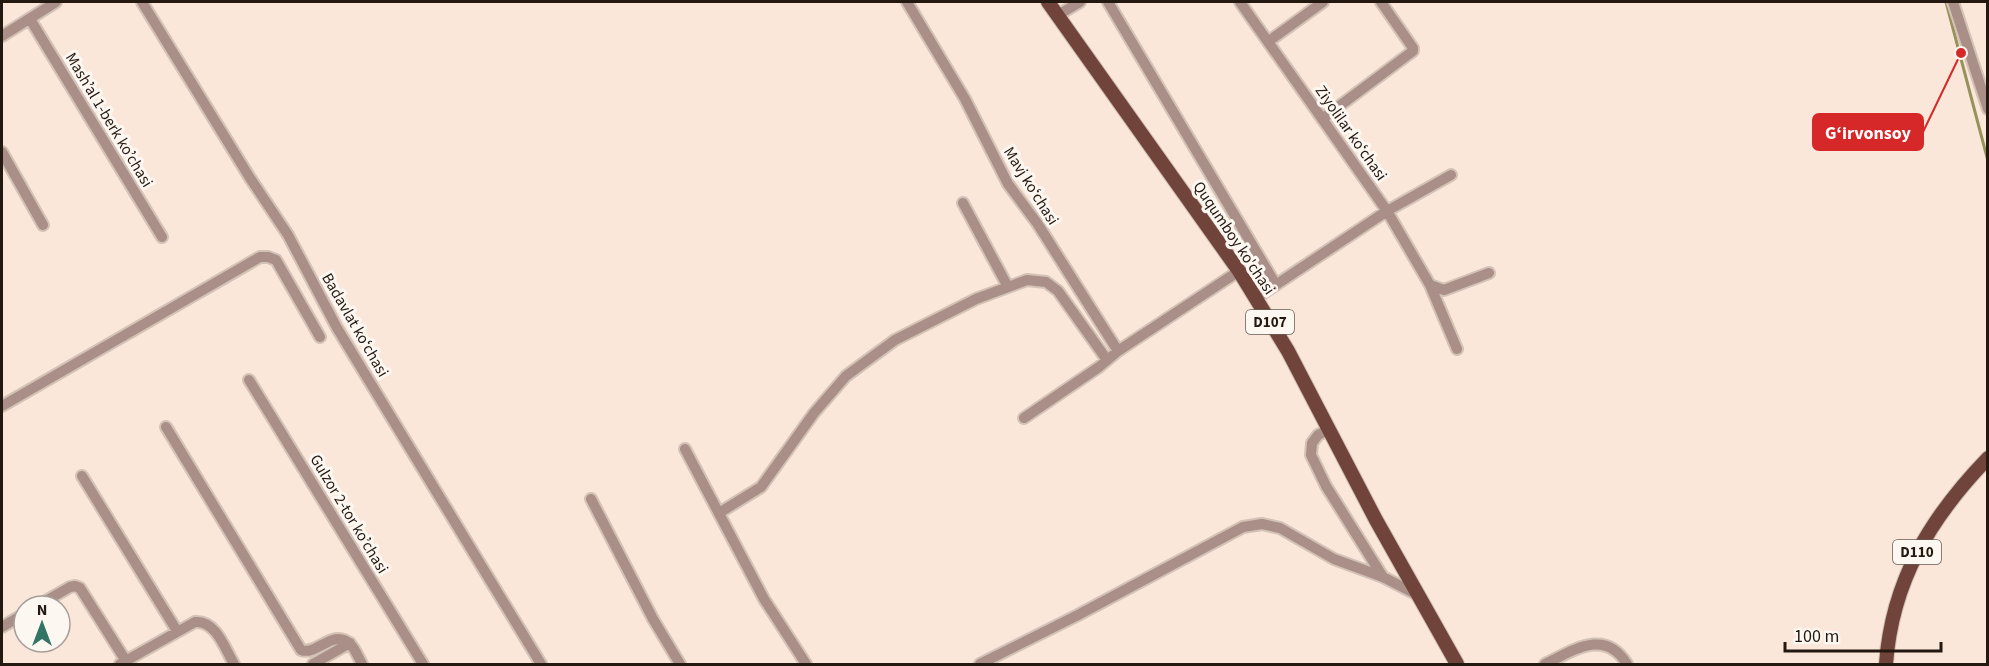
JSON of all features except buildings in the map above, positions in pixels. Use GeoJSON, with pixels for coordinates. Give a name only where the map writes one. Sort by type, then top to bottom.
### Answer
{"type":"FeatureCollection","features":[{"type":"Feature","properties":{"kind":"main road","name":"Ququmboy ko'chasi"},"geometry":{"type":"LineString","coordinates":[[1048,2],[1256,298],[1288,351],[1416,594],[1457,664]]}},
{"type":"Feature","properties":{"kind":"main road","name":"D110"},"geometry":{"type":"LineString","coordinates":[[1886,664],[1892,617],[1914,558],[1947,505],[1988,458]]}},
{"type":"Feature","properties":{"kind":"street"},"geometry":{"type":"LineString","coordinates":[[2,36],[56,2]]}},
{"type":"Feature","properties":{"kind":"street","name":"Badavlat koʻchasi"},"geometry":{"type":"LineString","coordinates":[[142,2],[250,178],[288,235],[338,328],[541,664]]}},
{"type":"Feature","properties":{"kind":"street","name":"Mavj koʻchasi"},"geometry":{"type":"LineString","coordinates":[[907,2],[965,99],[1008,184],[1036,223],[1118,351]]}},
{"type":"Feature","properties":{"kind":"street"},"geometry":{"type":"LineString","coordinates":[[1058,15],[1080,2]]}},
{"type":"Feature","properties":{"kind":"street"},"geometry":{"type":"LineString","coordinates":[[1108,2],[1276,285]]}},
{"type":"Feature","properties":{"kind":"street","name":"Ziyolilar koʻchasi"},"geometry":{"type":"LineString","coordinates":[[1240,2],[1387,211],[1430,285],[1457,349]]}},
{"type":"Feature","properties":{"kind":"street"},"geometry":{"type":"LineString","coordinates":[[1269,41],[1323,2]]}},
{"type":"Feature","properties":{"kind":"street"},"geometry":{"type":"LineString","coordinates":[[1322,119],[1413,51],[1381,2]]}},
{"type":"Feature","properties":{"kind":"street"},"geometry":{"type":"LineString","coordinates":[[1953,2],[1987,102]]}},
{"type":"Feature","properties":{"kind":"street","name":"Mashʼal 1-berk koʼchasi"},"geometry":{"type":"LineString","coordinates":[[30,19],[162,237]]}},
{"type":"Feature","properties":{"kind":"street"},"geometry":{"type":"LineString","coordinates":[[2,152],[43,225]]}},
{"type":"Feature","properties":{"kind":"street"},"geometry":{"type":"LineString","coordinates":[[1256,298],[1387,211],[1451,175]]}},
{"type":"Feature","properties":{"kind":"street"},"geometry":{"type":"LineString","coordinates":[[963,203],[1008,287]]}},
{"type":"Feature","properties":{"kind":"street"},"geometry":{"type":"LineString","coordinates":[[2,406],[260,258],[268,257],[276,260],[320,337]]}},
{"type":"Feature","properties":{"kind":"street"},"geometry":{"type":"LineString","coordinates":[[1024,418],[1118,351],[1239,271]]}},
{"type":"Feature","properties":{"kind":"street"},"geometry":{"type":"LineString","coordinates":[[1430,285],[1444,290],[1490,273]]}},
{"type":"Feature","properties":{"kind":"street"},"geometry":{"type":"LineString","coordinates":[[719,513],[761,487],[814,413],[846,376],[895,340],[976,299],[1027,280],[1036,280],[1052,286],[1058,291],[1107,360]]}},
{"type":"Feature","properties":{"kind":"street","name":"Gulzor 2-tor koʼchasi"},"geometry":{"type":"LineString","coordinates":[[249,380],[423,664]]}},
{"type":"Feature","properties":{"kind":"street"},"geometry":{"type":"LineString","coordinates":[[166,427],[301,650],[309,651],[326,642],[338,639],[350,643],[362,664]]}},
{"type":"Feature","properties":{"kind":"street"},"geometry":{"type":"LineString","coordinates":[[1328,430],[1318,435],[1312,443],[1311,455],[1321,489],[1383,577]]}},
{"type":"Feature","properties":{"kind":"street"},"geometry":{"type":"LineString","coordinates":[[685,449],[764,598],[806,664]]}},
{"type":"Feature","properties":{"kind":"street"},"geometry":{"type":"LineString","coordinates":[[82,476],[177,631]]}},
{"type":"Feature","properties":{"kind":"street"},"geometry":{"type":"LineString","coordinates":[[591,499],[653,619],[681,664]]}},
{"type":"Feature","properties":{"kind":"street"},"geometry":{"type":"LineString","coordinates":[[980,664],[1078,615],[1243,527],[1262,524],[1280,528],[1334,560],[1383,577],[1416,594]]}},
{"type":"Feature","properties":{"kind":"street"},"geometry":{"type":"LineString","coordinates":[[57,594],[70,586],[80,588],[123,663],[177,631],[195,622],[204,621],[211,625],[234,664]]}},
{"type":"Feature","properties":{"kind":"street"},"geometry":{"type":"LineString","coordinates":[[313,664],[350,643]]}},
{"type":"Feature","properties":{"kind":"street"},"geometry":{"type":"LineString","coordinates":[[1545,664],[1589,644],[1608,645],[1627,664]]}},
{"type":"Feature","properties":{"kind":"waterway"},"geometry":{"type":"LineString","coordinates":[[1946,2],[1988,161]]}},
{"type":"Feature","properties":{"kind":"place","name":"G‘irvonsoy"},"geometry":{"type":"Point","coordinates":[1961,53]}}]}
